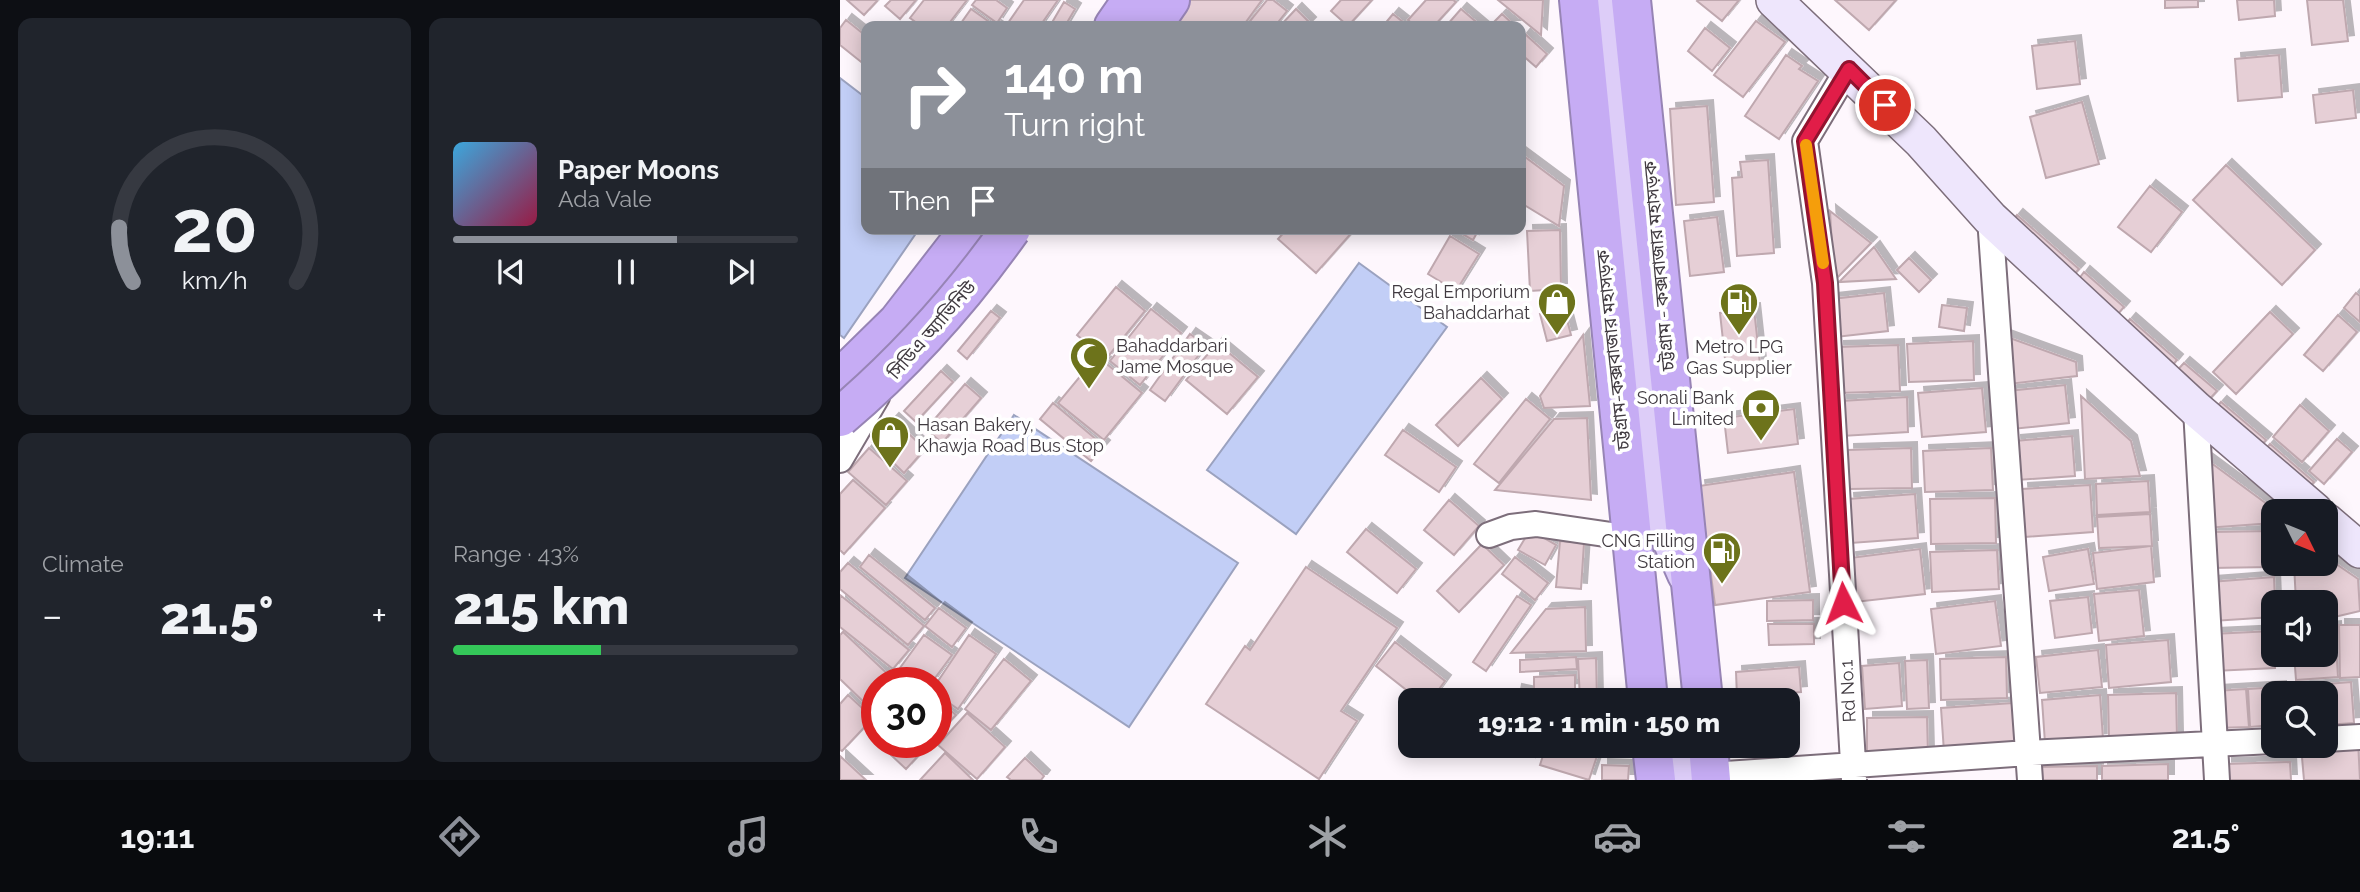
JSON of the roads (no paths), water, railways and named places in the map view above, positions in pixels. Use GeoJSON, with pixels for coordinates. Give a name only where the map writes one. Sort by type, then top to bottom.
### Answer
{"type":"FeatureCollection","features":[{"type":"Feature","properties":{"kind":"highway"},"geometry":{"type":"LineString","coordinates":[[1119,21],[1133,0]]}},
{"type":"Feature","properties":{"kind":"highway"},"geometry":{"type":"LineString","coordinates":[[1153,21],[1167,0]]}},
{"type":"Feature","properties":{"kind":"highway","name":"চট্টগ্রাম-কক্সবাজার মহাসড়ক"},"geometry":{"type":"LineString","coordinates":[[1579,0],[1647,688]]}},
{"type":"Feature","properties":{"kind":"highway","name":"চট্টগ্রাম - কক্সবাজার মহাসড়ক"},"geometry":{"type":"LineString","coordinates":[[1630,0],[1702,688]]}},
{"type":"Feature","properties":{"kind":"highway","name":"সিডিএ অ্যাভিনিউ"},"geometry":{"type":"LineString","coordinates":[[840,419],[852,375],[898,322],[965,235]]}},
{"type":"Feature","properties":{"kind":"highway"},"geometry":{"type":"LineString","coordinates":[[852,375],[937,292],[978,235]]}},
{"type":"Feature","properties":{"kind":"highway"},"geometry":{"type":"LineString","coordinates":[[840,419],[914,348],[954,305],[1008,235]]}},
{"type":"Feature","properties":{"kind":"highway","name":"সিডিএ অ্যাভিনিউ"},"geometry":{"type":"LineString","coordinates":[[852,375],[1001,250],[1010,235]]}},
{"type":"Feature","properties":{"kind":"highway"},"geometry":{"type":"LineString","coordinates":[[1653,758],[1656,780]]}},
{"type":"Feature","properties":{"kind":"main road"},"geometry":{"type":"LineString","coordinates":[[1591,0],[1644,520],[1637,596]]}},
{"type":"Feature","properties":{"kind":"main road"},"geometry":{"type":"LineString","coordinates":[[1609,0],[1629,174],[1662,517],[1690,581]]}},
{"type":"Feature","properties":{"kind":"main road"},"geometry":{"type":"LineString","coordinates":[[1688,758],[1699,772]]}},
{"type":"Feature","properties":{"kind":"street"},"geometry":{"type":"LineString","coordinates":[[1774,0],[1849,69],[1921,141],[1990,218],[2196,409],[2301,499]]}},
{"type":"Feature","properties":{"kind":"street","name":"Rd No.1"},"geometry":{"type":"LineString","coordinates":[[1849,69],[1805,141],[1825,283],[1853,772]]}},
{"type":"Feature","properties":{"kind":"street"},"geometry":{"type":"LineString","coordinates":[[1990,218],[2030,780]]}},
{"type":"Feature","properties":{"kind":"street"},"geometry":{"type":"LineString","coordinates":[[840,460],[852,375]]}},
{"type":"Feature","properties":{"kind":"street"},"geometry":{"type":"LineString","coordinates":[[2196,409],[2217,780]]}},
{"type":"Feature","properties":{"kind":"street"},"geometry":{"type":"LineString","coordinates":[[1489,535],[1511,527],[1536,524],[1632,538]]}},
{"type":"Feature","properties":{"kind":"street"},"geometry":{"type":"LineString","coordinates":[[2338,531],[2360,550]]}},
{"type":"Feature","properties":{"kind":"street"},"geometry":{"type":"LineString","coordinates":[[2338,738],[2360,737]]}},
{"type":"Feature","properties":{"kind":"street"},"geometry":{"type":"LineString","coordinates":[[1699,772],[1853,772],[2028,753],[2261,742]]}},
{"type":"Feature","properties":{"kind":"water"},"geometry":{"type":"Polygon","coordinates":[[[840,78],[861,94],[861,235],[915,235],[844,338],[840,335],[840,78]]]}},
{"type":"Feature","properties":{"kind":"water"},"geometry":{"type":"Polygon","coordinates":[[[1359,263],[1447,327],[1296,534],[1207,470],[1359,263]]]}},
{"type":"Feature","properties":{"kind":"water"},"geometry":{"type":"Polygon","coordinates":[[[1014,415],[1238,563],[1129,727],[905,578],[1014,415]]]}},
{"type":"Feature","properties":{"kind":"place","name":"Regal Emporium Bahaddarhat"},"geometry":{"type":"Point","coordinates":[1557,336]}},
{"type":"Feature","properties":{"kind":"place","name":"Metro LPG Gas Supplier"},"geometry":{"type":"Point","coordinates":[1739,336]}},
{"type":"Feature","properties":{"kind":"place","name":"Bahaddarbari Jame Mosque"},"geometry":{"type":"Point","coordinates":[1089,390]}},
{"type":"Feature","properties":{"kind":"place","name":"Sonali Bank Limited"},"geometry":{"type":"Point","coordinates":[1761,442]}},
{"type":"Feature","properties":{"kind":"place","name":"Hasan Bakery, Khawja Road Bus Stop"},"geometry":{"type":"Point","coordinates":[890,469]}},
{"type":"Feature","properties":{"kind":"place","name":"CNG Filling Station"},"geometry":{"type":"Point","coordinates":[1722,585]}}]}
